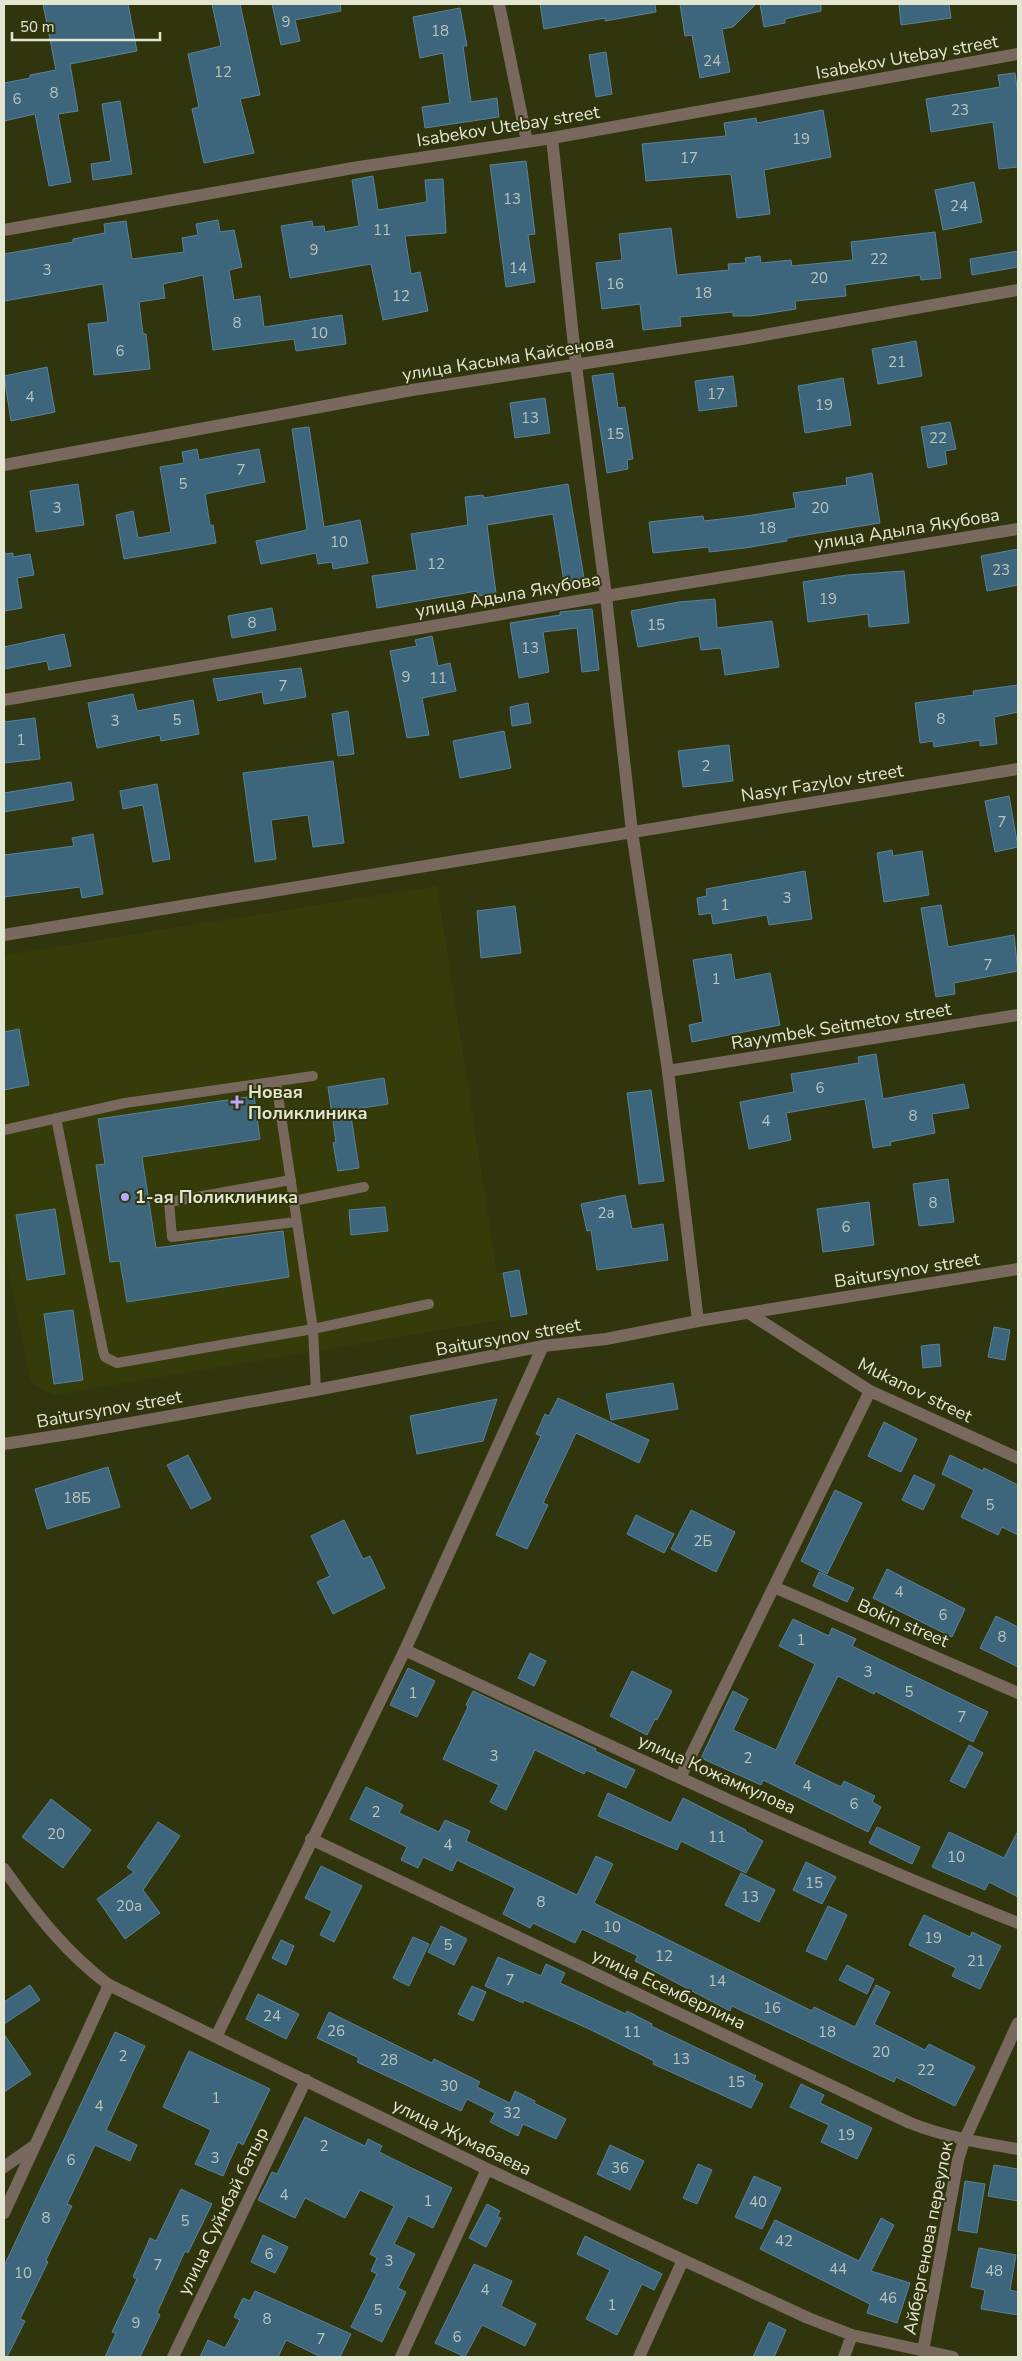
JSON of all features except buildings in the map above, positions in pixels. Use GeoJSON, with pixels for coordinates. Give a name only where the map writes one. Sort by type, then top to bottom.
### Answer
{"type":"FeatureCollection","features":[{"type":"Feature","properties":{"kind":"street"},"geometry":{"type":"LineString","coordinates":[[498,4],[527,142]]}},
{"type":"Feature","properties":{"kind":"street","name":"Isabekov Utebay street"},"geometry":{"type":"LineString","coordinates":[[4,230],[353,168],[552,138],[1018,54]]}},
{"type":"Feature","properties":{"kind":"street"},"geometry":{"type":"LineString","coordinates":[[552,138],[576,365],[606,596],[632,832],[668,1071],[698,1321]]}},
{"type":"Feature","properties":{"kind":"street","name":"улица Касыма Кайсенова"},"geometry":{"type":"LineString","coordinates":[[4,465],[412,390],[742,339],[1018,290]]}},
{"type":"Feature","properties":{"kind":"street","name":"улица Адыла Якубова"},"geometry":{"type":"LineString","coordinates":[[4,700],[606,596],[1018,529]]}},
{"type":"Feature","properties":{"kind":"street","name":"Nasyr Fazylov street"},"geometry":{"type":"LineString","coordinates":[[4,935],[1018,769]]}},
{"type":"Feature","properties":{"kind":"street","name":"Rayymbek Seitmetov street"},"geometry":{"type":"LineString","coordinates":[[668,1071],[1018,1015]]}},
{"type":"Feature","properties":{"kind":"street","name":"Baitursynov street"},"geometry":{"type":"LineString","coordinates":[[4,1443],[85,1432],[543,1346],[606,1339],[698,1321],[1018,1269]]}},
{"type":"Feature","properties":{"kind":"street","name":"Mukanov street"},"geometry":{"type":"LineString","coordinates":[[750,1314],[870,1391],[1018,1458]]}},
{"type":"Feature","properties":{"kind":"street"},"geometry":{"type":"LineString","coordinates":[[216,2037],[311,1839],[405,1650],[543,1346]]}},
{"type":"Feature","properties":{"kind":"street"},"geometry":{"type":"LineString","coordinates":[[680,1778],[870,1391]]}},
{"type":"Feature","properties":{"kind":"street","name":"Bokin street"},"geometry":{"type":"LineString","coordinates":[[774,1587],[1018,1693]]}},
{"type":"Feature","properties":{"kind":"street","name":"улица Кожамкулова"},"geometry":{"type":"LineString","coordinates":[[405,1650],[680,1778],[954,1898],[1018,1923]]}},
{"type":"Feature","properties":{"kind":"street","name":"улица Есемберлина"},"geometry":{"type":"LineString","coordinates":[[311,1839],[910,2123],[938,2134],[964,2141],[1018,2149]]}},
{"type":"Feature","properties":{"kind":"street","name":"улица Жумабаева"},"geometry":{"type":"LineString","coordinates":[[4,1869],[8,1883],[64,1947],[109,1985],[487,2170],[808,2318],[852,2335],[953,2357]]}},
{"type":"Feature","properties":{"kind":"street"},"geometry":{"type":"LineString","coordinates":[[4,2213],[109,1985]]}},
{"type":"Feature","properties":{"kind":"street","name":"Айбергенова переулок"},"geometry":{"type":"LineString","coordinates":[[923,2351],[958,2160],[964,2141],[1018,2023]]}},
{"type":"Feature","properties":{"kind":"street","name":"улица Суйнбай батыр"},"geometry":{"type":"LineString","coordinates":[[173,2357],[306,2080]]}},
{"type":"Feature","properties":{"kind":"street"},"geometry":{"type":"LineString","coordinates":[[4,2167],[34,2146]]}},
{"type":"Feature","properties":{"kind":"street"},"geometry":{"type":"LineString","coordinates":[[402,2357],[487,2170]]}},
{"type":"Feature","properties":{"kind":"street"},"geometry":{"type":"LineString","coordinates":[[639,2357],[683,2260]]}},
{"type":"Feature","properties":{"kind":"street"},"geometry":{"type":"LineString","coordinates":[[844,2357],[852,2335]]}},
{"type":"Feature","properties":{"kind":"lane"},"geometry":{"type":"LineString","coordinates":[[4,1130],[125,1103],[313,1076]]}},
{"type":"Feature","properties":{"kind":"lane"},"geometry":{"type":"LineString","coordinates":[[276,1082],[313,1329],[316,1390]]}},
{"type":"Feature","properties":{"kind":"lane"},"geometry":{"type":"LineString","coordinates":[[56,1118],[105,1357],[116,1363],[313,1329],[429,1304]]}},
{"type":"Feature","properties":{"kind":"lane"},"geometry":{"type":"LineString","coordinates":[[291,1180],[169,1202],[172,1237],[296,1222]]}},
{"type":"Feature","properties":{"kind":"lane"},"geometry":{"type":"LineString","coordinates":[[293,1201],[364,1187]]}},
{"type":"Feature","properties":{"kind":"shaded area","name":"Новая Поликлиника"},"geometry":{"type":"Polygon","coordinates":[[[437,886],[497,1273],[502,1272],[509,1319],[55,1395],[31,1383],[4,1248],[4,955],[437,886]]]}},
{"type":"Feature","properties":{"kind":"place","name":"Новая Поликлиника"},"geometry":{"type":"Point","coordinates":[237,1102]}},
{"type":"Feature","properties":{"kind":"place","name":"1-ая Поликлиника"},"geometry":{"type":"Point","coordinates":[125,1197]}}]}
